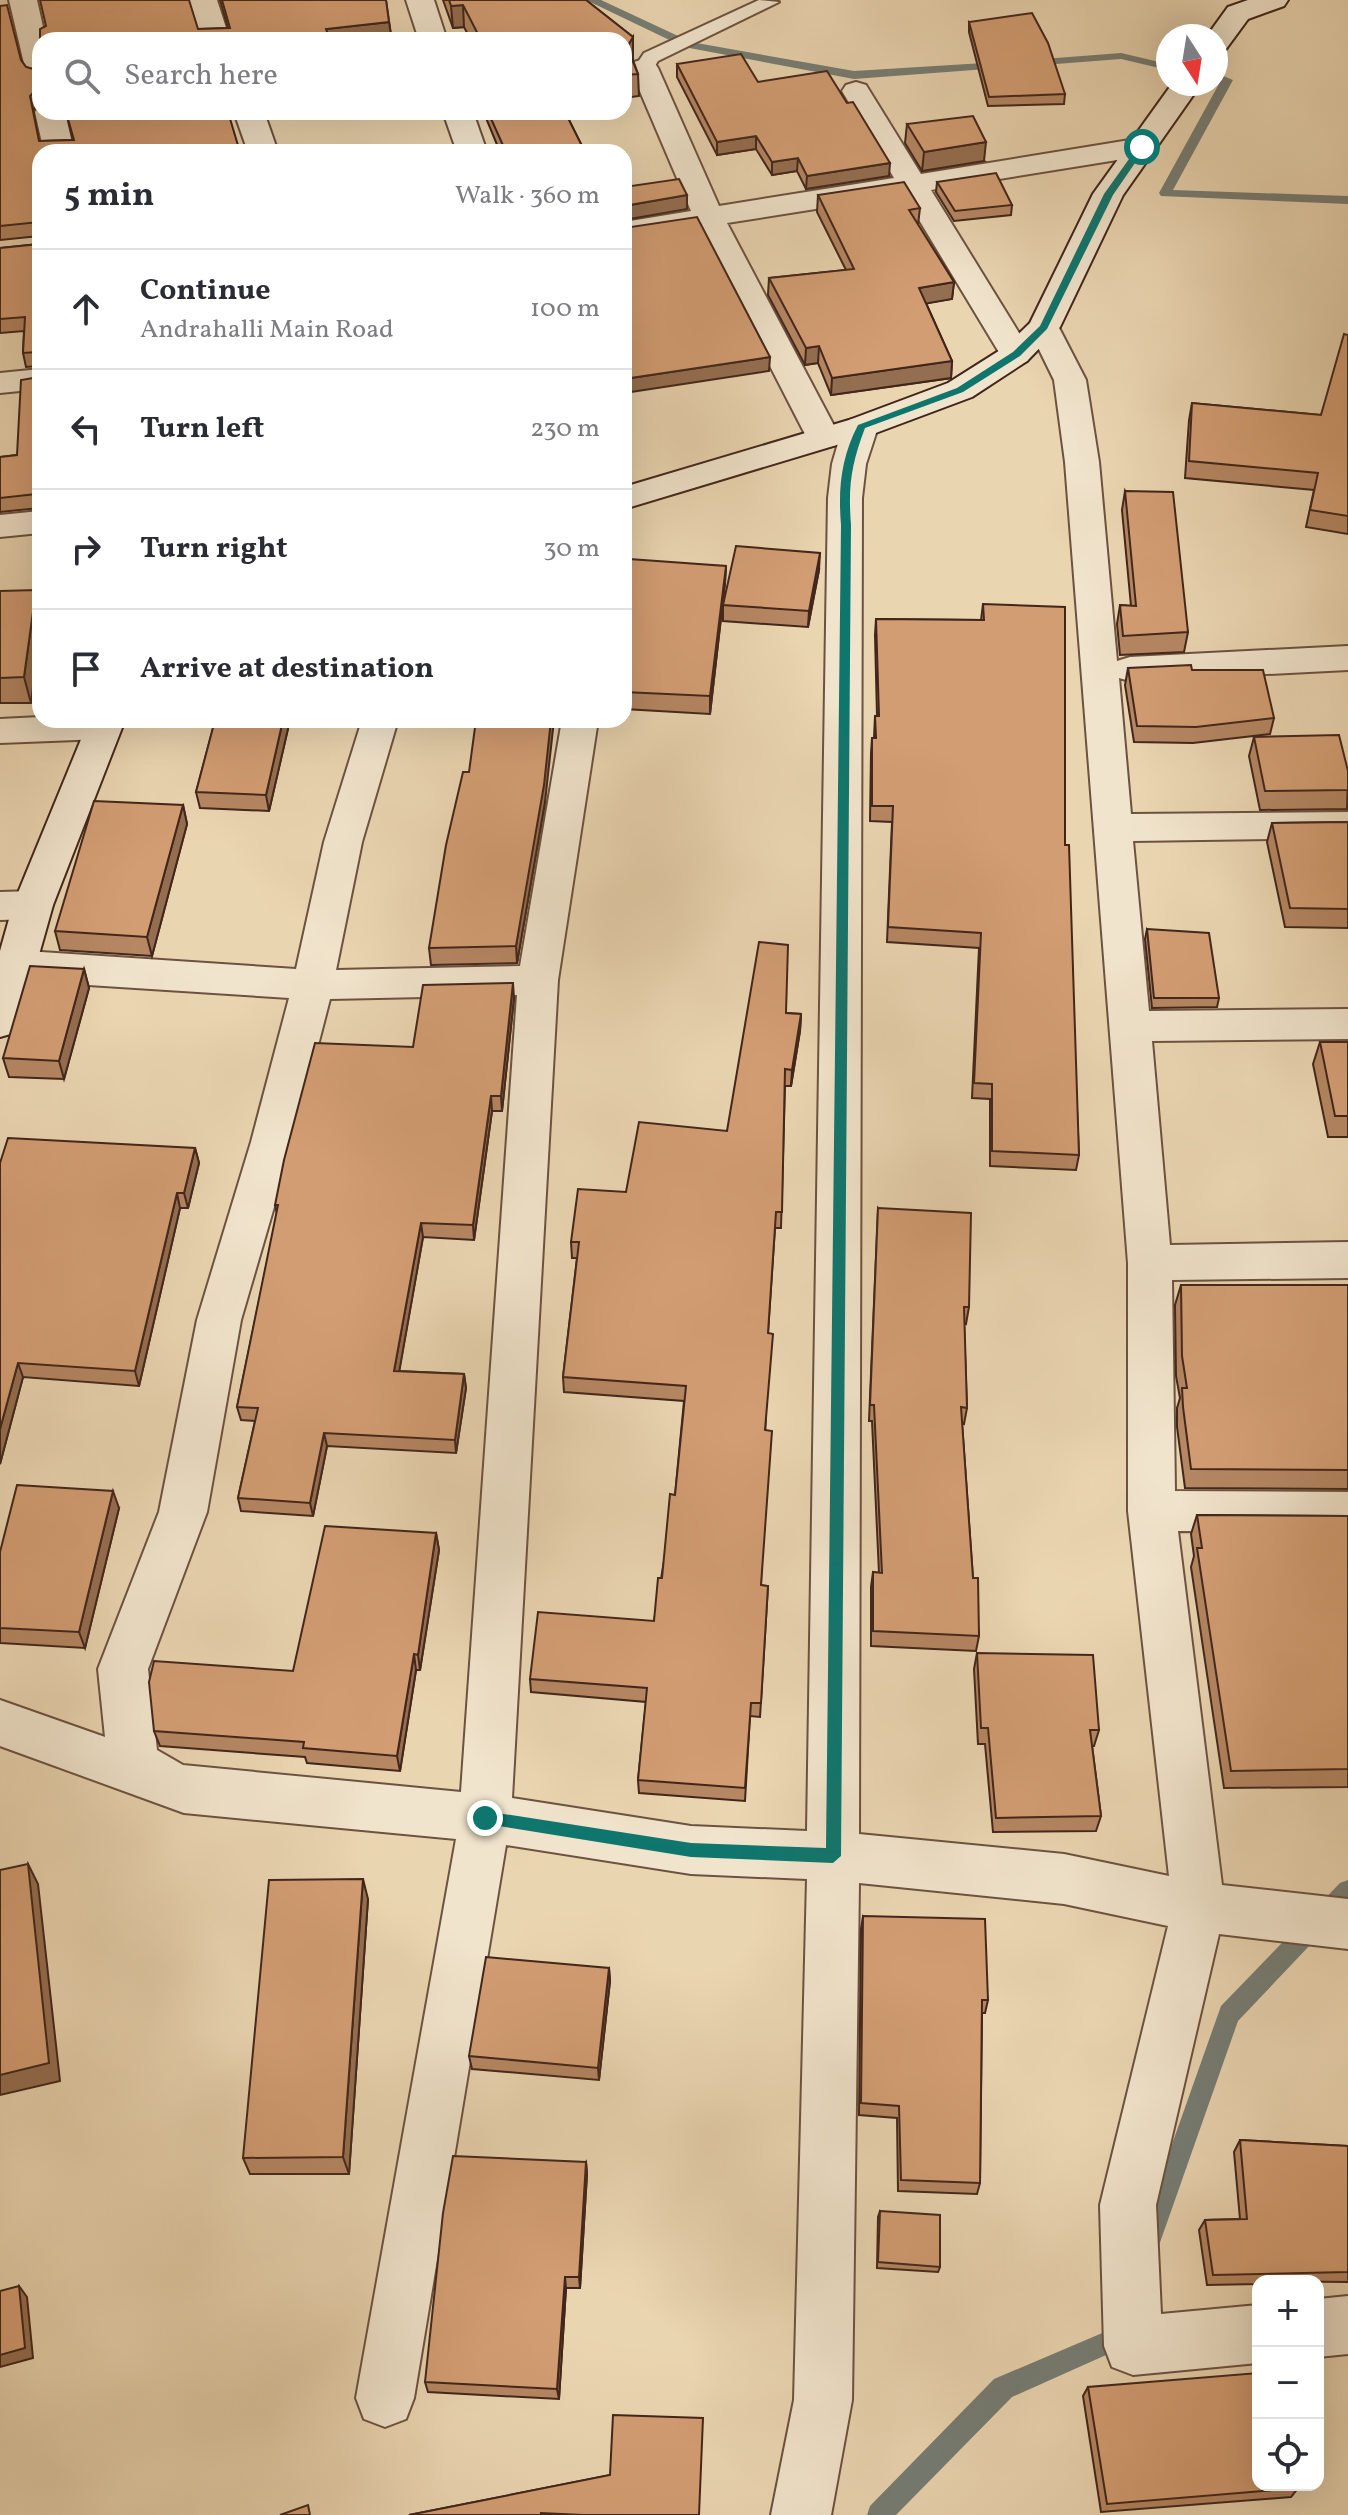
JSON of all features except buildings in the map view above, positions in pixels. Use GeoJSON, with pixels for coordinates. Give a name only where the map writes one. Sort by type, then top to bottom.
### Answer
{"type":"FeatureCollection","features":[{"type":"Feature","properties":{"kind":"street"},"geometry":{"type":"LineString","coordinates":[[23,0],[32,38]]}},
{"type":"Feature","properties":{"kind":"street"},"geometry":{"type":"LineString","coordinates":[[203,0],[213,32]]}},
{"type":"Feature","properties":{"kind":"street"},"geometry":{"type":"LineString","coordinates":[[420,0],[430,32]]}},
{"type":"Feature","properties":{"kind":"street"},"geometry":{"type":"LineString","coordinates":[[1228,27],[1238,13],[1274,0]]}},
{"type":"Feature","properties":{"kind":"street"},"geometry":{"type":"LineString","coordinates":[[644,68],[709,218],[843,432],[848,460],[843,488],[846,541],[833,1856],[823,2400],[801,2515]]}},
{"type":"Feature","properties":{"kind":"street"},"geometry":{"type":"LineString","coordinates":[[856,91],[910,185],[1030,341],[1070,380],[1082,462],[1150,1263],[1152,1511],[1199,1907],[1128,2205],[1133,2346],[1252,2335]]}},
{"type":"Feature","properties":{"kind":"street"},"geometry":{"type":"LineString","coordinates":[[632,496],[843,432],[960,390],[1030,341],[1108,194],[1178,96]]}},
{"type":"Feature","properties":{"kind":"street"},"geometry":{"type":"LineString","coordinates":[[52,120],[57,144]]}},
{"type":"Feature","properties":{"kind":"street"},"geometry":{"type":"LineString","coordinates":[[252,120],[260,144]]}},
{"type":"Feature","properties":{"kind":"street"},"geometry":{"type":"LineString","coordinates":[[461,120],[469,144]]}},
{"type":"Feature","properties":{"kind":"street"},"geometry":{"type":"LineString","coordinates":[[632,230],[1142,147]]}},
{"type":"Feature","properties":{"kind":"street"},"geometry":{"type":"LineString","coordinates":[[0,383],[32,380]]}},
{"type":"Feature","properties":{"kind":"street"},"geometry":{"type":"LineString","coordinates":[[0,526],[32,523]]}},
{"type":"Feature","properties":{"kind":"street"},"geometry":{"type":"LineString","coordinates":[[1100,671],[1348,658]]}},
{"type":"Feature","properties":{"kind":"street"},"geometry":{"type":"LineString","coordinates":[[0,731],[45,728]]}},
{"type":"Feature","properties":{"kind":"street"},"geometry":{"type":"LineString","coordinates":[[0,1022],[16,965],[17,905],[102,728]]}},
{"type":"Feature","properties":{"kind":"street"},"geometry":{"type":"LineString","coordinates":[[184,1789],[133,1764],[123,1669],[183,1512],[219,1320],[272,1142],[313,985],[343,842],[378,728]]}},
{"type":"Feature","properties":{"kind":"street"},"geometry":{"type":"LineString","coordinates":[[385,2398],[485,1818],[538,980],[579,728]]}},
{"type":"Feature","properties":{"kind":"street"},"geometry":{"type":"LineString","coordinates":[[1113,828],[1348,825]]}},
{"type":"Feature","properties":{"kind":"street"},"geometry":{"type":"LineString","coordinates":[[16,965],[313,985],[538,980]]}},
{"type":"Feature","properties":{"kind":"street"},"geometry":{"type":"LineString","coordinates":[[1130,1026],[1348,1024]]}},
{"type":"Feature","properties":{"kind":"street"},"geometry":{"type":"LineString","coordinates":[[1150,1263],[1348,1260]]}},
{"type":"Feature","properties":{"kind":"street"},"geometry":{"type":"LineString","coordinates":[[1152,1511],[1348,1512]]}},
{"type":"Feature","properties":{"kind":"street"},"geometry":{"type":"LineString","coordinates":[[0,1723],[184,1789],[485,1818],[691,1850],[833,1856],[1064,1879],[1199,1907],[1348,1924]]}},
{"type":"Feature","properties":{"kind":"street"},"geometry":{"type":"LineString","coordinates":[[1324,2327],[1348,2325]]}},
{"type":"Feature","properties":{"kind":"lane"},"geometry":{"type":"LineString","coordinates":[[644,68],[651,57],[770,2]]}},
{"type":"Feature","properties":{"kind":"waterway"},"geometry":{"type":"LineString","coordinates":[[592,0],[688,45],[854,75],[1000,65]]}},
{"type":"Feature","properties":{"kind":"waterway"},"geometry":{"type":"LineString","coordinates":[[1030,63],[1121,56],[1156,64]]}},
{"type":"Feature","properties":{"kind":"waterway"},"geometry":{"type":"LineString","coordinates":[[1218,96],[1165,193],[1348,200]]}},
{"type":"Feature","properties":{"kind":"waterway"},"geometry":{"type":"LineString","coordinates":[[1149,2243],[1229,2014],[1348,1890]]}},
{"type":"Feature","properties":{"kind":"waterway"},"geometry":{"type":"LineString","coordinates":[[879,2515],[1003,2388],[1116,2339],[1119,2331]]}},
{"type":"Feature","properties":{"kind":"route"},"geometry":{"type":"LineString","coordinates":[[485,1818],[691,1850],[833,1856],[846,525],[843,488],[848,460],[861,427],[960,390],[1016,354],[1044,327],[1108,194],[1142,147]]}}]}
